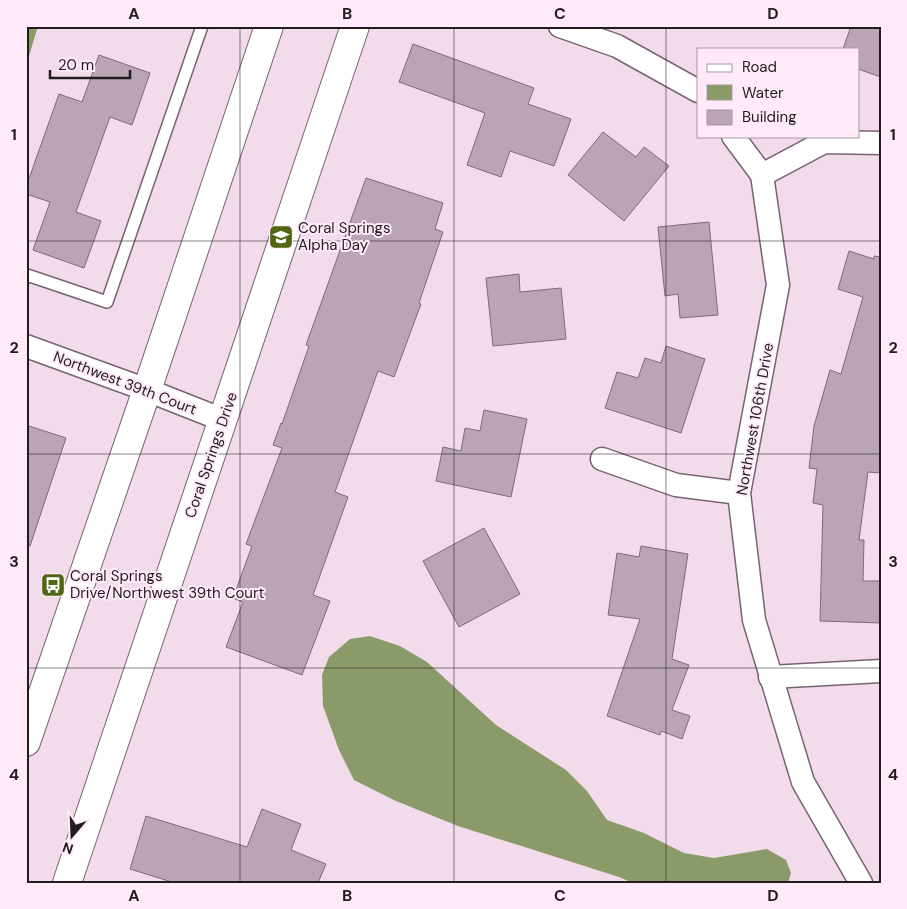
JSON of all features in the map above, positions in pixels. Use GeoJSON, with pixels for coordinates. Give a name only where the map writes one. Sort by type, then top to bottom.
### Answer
{"type":"FeatureCollection","features":[{"type":"Feature","properties":{"kind":"main road"},"geometry":{"type":"LineString","coordinates":[[26,742],[269,26]]}},
{"type":"Feature","properties":{"kind":"main road","name":"Coral Springs Drive"},"geometry":{"type":"LineString","coordinates":[[66,883],[355,26]]}},
{"type":"Feature","properties":{"kind":"street"},"geometry":{"type":"LineString","coordinates":[[560,26],[617,46],[697,90]]}},
{"type":"Feature","properties":{"kind":"street"},"geometry":{"type":"LineString","coordinates":[[734,138],[762,175],[824,142],[881,142]]}},
{"type":"Feature","properties":{"kind":"street","name":"Northwest 106th Drive"},"geometry":{"type":"LineString","coordinates":[[762,175],[778,285],[739,493],[754,620],[803,782],[861,883]]}},
{"type":"Feature","properties":{"kind":"street","name":"Northwest 39th Court"},"geometry":{"type":"LineString","coordinates":[[26,346],[223,420]]}},
{"type":"Feature","properties":{"kind":"street"},"geometry":{"type":"LineString","coordinates":[[602,459],[676,485],[739,493]]}},
{"type":"Feature","properties":{"kind":"street"},"geometry":{"type":"LineString","coordinates":[[770,676],[881,671]]}},
{"type":"Feature","properties":{"kind":"lane"},"geometry":{"type":"LineString","coordinates":[[26,278],[28,275],[107,302],[202,26]]}},
{"type":"Feature","properties":{"kind":"water"},"geometry":{"type":"Polygon","coordinates":[[[26,26],[38,26],[26,66],[26,26]]]}},
{"type":"Feature","properties":{"kind":"water"},"geometry":{"type":"Polygon","coordinates":[[[370,636],[400,646],[427,662],[496,725],[566,770],[587,791],[607,820],[644,833],[684,853],[714,858],[767,849],[786,860],[791,873],[788,883],[633,883],[458,826],[396,801],[354,780],[339,750],[323,706],[322,675],[329,657],[350,639],[370,636]]]}},
{"type":"Feature","properties":{"kind":"building"},"geometry":{"type":"Polygon","coordinates":[[[851,26],[881,26],[881,77],[860,70],[860,48],[843,48],[851,26]]]}},
{"type":"Feature","properties":{"kind":"building"},"geometry":{"type":"Polygon","coordinates":[[[413,44],[534,88],[528,104],[571,119],[554,166],[510,151],[501,177],[467,165],[485,113],[399,82],[413,44]]]}},
{"type":"Feature","properties":{"kind":"building"},"geometry":{"type":"Polygon","coordinates":[[[99,55],[150,73],[132,125],[110,117],[76,212],[101,221],[84,268],[33,250],[50,202],[26,194],[26,187],[59,94],[82,102],[99,55]]]}},
{"type":"Feature","properties":{"kind":"building"},"geometry":{"type":"Polygon","coordinates":[[[603,132],[636,157],[644,147],[669,166],[624,221],[568,175],[603,132]]]}},
{"type":"Feature","properties":{"kind":"building"},"geometry":{"type":"Polygon","coordinates":[[[366,178],[443,203],[435,229],[443,232],[419,303],[421,304],[394,377],[378,371],[335,492],[348,497],[313,595],[330,601],[302,675],[226,647],[243,602],[233,598],[252,546],[246,544],[282,448],[273,445],[309,346],[306,345],[366,178]]]}},
{"type":"Feature","properties":{"kind":"building"},"geometry":{"type":"Polygon","coordinates":[[[709,222],[718,315],[680,318],[678,294],[665,296],[658,227],[709,222]]]}},
{"type":"Feature","properties":{"kind":"building"},"geometry":{"type":"Polygon","coordinates":[[[849,251],[874,259],[874,256],[881,257],[881,473],[868,472],[859,540],[864,540],[863,581],[881,581],[881,623],[820,621],[823,505],[813,503],[817,469],[809,468],[814,426],[830,370],[841,374],[863,297],[838,289],[849,251]]]}},
{"type":"Feature","properties":{"kind":"building"},"geometry":{"type":"Polygon","coordinates":[[[519,274],[520,292],[561,288],[566,339],[493,346],[486,278],[519,274]]]}},
{"type":"Feature","properties":{"kind":"building"},"geometry":{"type":"Polygon","coordinates":[[[666,346],[705,359],[681,433],[605,408],[617,372],[638,378],[645,358],[661,363],[666,346]]]}},
{"type":"Feature","properties":{"kind":"building"},"geometry":{"type":"Polygon","coordinates":[[[484,410],[527,419],[511,497],[436,481],[443,447],[461,451],[465,428],[480,431],[484,410]]]}},
{"type":"Feature","properties":{"kind":"building"},"geometry":{"type":"Polygon","coordinates":[[[26,425],[66,438],[30,546],[26,546],[26,425]]]}},
{"type":"Feature","properties":{"kind":"building"},"geometry":{"type":"Polygon","coordinates":[[[484,528],[520,594],[459,627],[423,561],[484,528]]]}},
{"type":"Feature","properties":{"kind":"building"},"geometry":{"type":"Polygon","coordinates":[[[641,546],[688,554],[672,659],[689,665],[672,710],[690,716],[682,739],[661,731],[660,735],[607,716],[640,619],[608,615],[617,553],[639,557],[641,546]]]}},
{"type":"Feature","properties":{"kind":"building"},"geometry":{"type":"Polygon","coordinates":[[[262,809],[301,824],[291,850],[326,864],[318,883],[175,883],[130,869],[146,816],[247,847],[262,809]]]}},
{"type":"Feature","properties":{"kind":"place","name":"Coral Springs Alpha Day"},"geometry":{"type":"Point","coordinates":[281,237]}},
{"type":"Feature","properties":{"kind":"place","name":"Coral Springs Drive/Northwest 39th Court"},"geometry":{"type":"Point","coordinates":[53,585]}}]}
